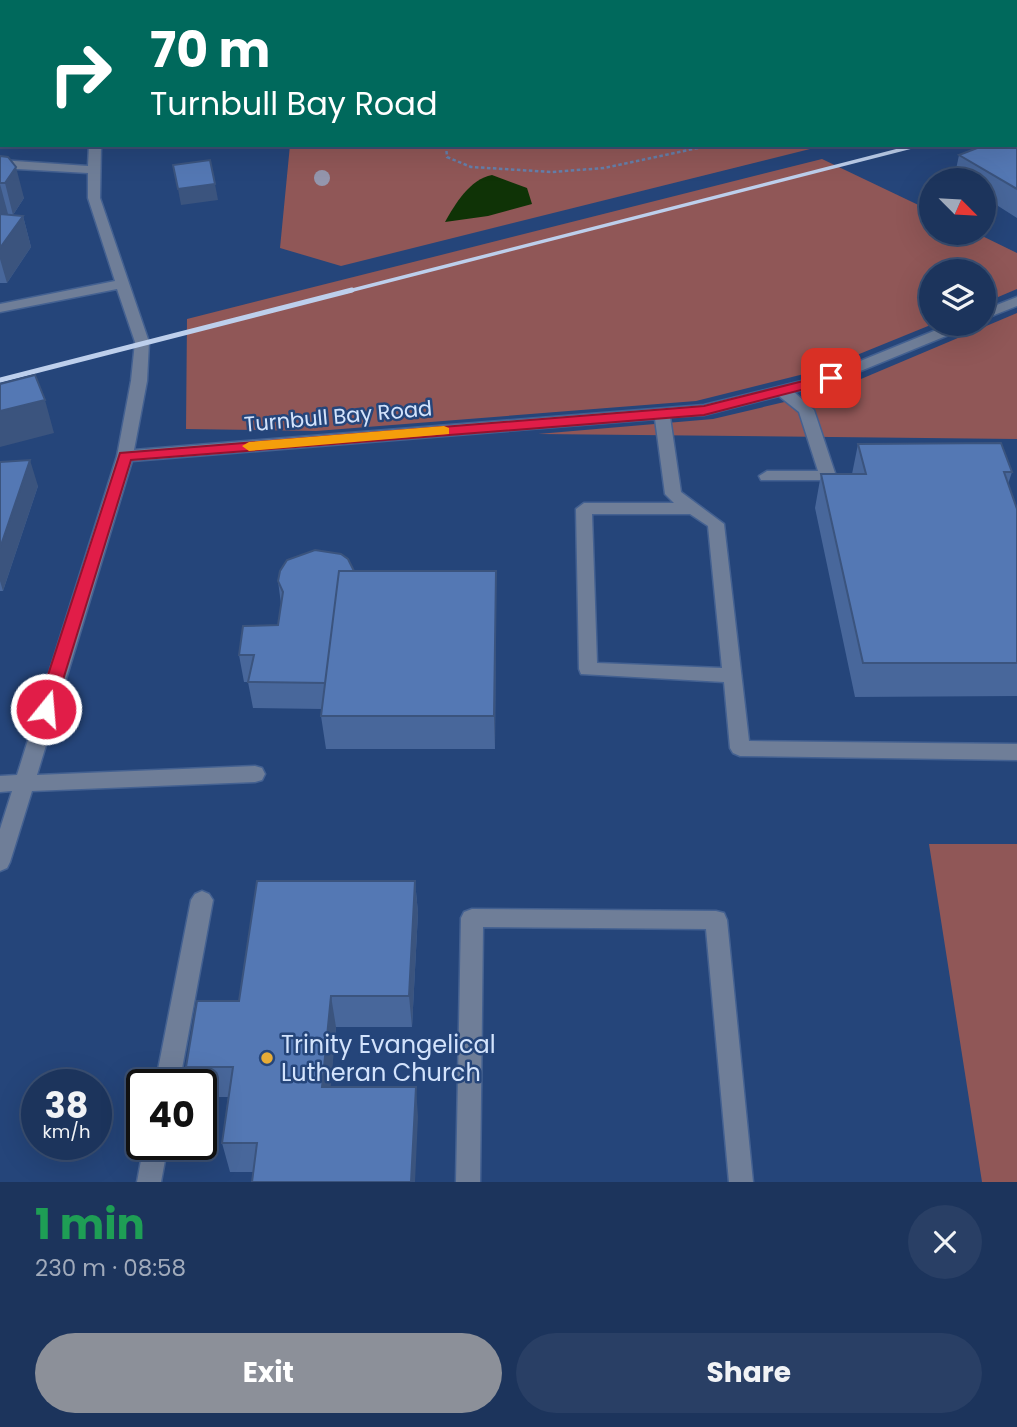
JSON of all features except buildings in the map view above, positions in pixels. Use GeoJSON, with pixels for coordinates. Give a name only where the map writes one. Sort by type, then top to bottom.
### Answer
{"type":"FeatureCollection","features":[{"type":"Feature","properties":{"kind":"street"},"geometry":{"type":"LineString","coordinates":[[0,862],[125,456],[139,381],[142,342],[94,198],[94,147]]}},
{"type":"Feature","properties":{"kind":"street"},"geometry":{"type":"LineString","coordinates":[[0,164],[94,170]]}},
{"type":"Feature","properties":{"kind":"street"},"geometry":{"type":"LineString","coordinates":[[0,308],[122,284]]}},
{"type":"Feature","properties":{"kind":"street"},"geometry":{"type":"LineString","coordinates":[[996,310],[1017,301]]}},
{"type":"Feature","properties":{"kind":"street","name":"Turnbull Bay Road"},"geometry":{"type":"LineString","coordinates":[[125,456],[704,410],[831,378],[934,336]]}},
{"type":"Feature","properties":{"kind":"street"},"geometry":{"type":"LineString","coordinates":[[767,475],[828,476],[806,410],[783,391]]}},
{"type":"Feature","properties":{"kind":"street"},"geometry":{"type":"LineString","coordinates":[[662,414],[673,494],[716,524],[740,748],[1017,752]]}},
{"type":"Feature","properties":{"kind":"street"},"geometry":{"type":"LineString","coordinates":[[692,508],[584,509],[588,669],[733,675]]}},
{"type":"Feature","properties":{"kind":"street"},"geometry":{"type":"LineString","coordinates":[[0,784],[255,774]]}},
{"type":"Feature","properties":{"kind":"street"},"geometry":{"type":"LineString","coordinates":[[170,1069],[202,900]]}},
{"type":"Feature","properties":{"kind":"street"},"geometry":{"type":"LineString","coordinates":[[468,1182],[472,918],[716,920],[741,1182]]}},
{"type":"Feature","properties":{"kind":"street"},"geometry":{"type":"LineString","coordinates":[[149,1182],[153,1160]]}},
{"type":"Feature","properties":{"kind":"path"},"geometry":{"type":"LineString","coordinates":[[446,147],[447,157],[461,166],[543,173],[596,171],[704,147]]}},
{"type":"Feature","properties":{"kind":"shaded area"},"geometry":{"type":"Polygon","coordinates":[[[290,147],[818,147],[341,266],[280,248],[290,147]]]}},
{"type":"Feature","properties":{"kind":"shaded area"},"geometry":{"type":"Polygon","coordinates":[[[822,159],[919,205],[919,245],[996,245],[996,243],[1017,253],[1017,289],[996,298],[996,259],[919,259],[919,330],[820,370],[696,401],[316,431],[186,429],[187,319],[822,159]]]}},
{"type":"Feature","properties":{"kind":"shaded area"},"geometry":{"type":"Polygon","coordinates":[[[492,175],[527,188],[532,204],[488,216],[445,222],[458,200],[470,187],[492,175]]]}},
{"type":"Feature","properties":{"kind":"shaded area"},"geometry":{"type":"Polygon","coordinates":[[[1017,313],[1017,439],[538,434],[713,419],[793,400],[842,387],[963,336],[996,336],[996,322],[1017,313]]]}},
{"type":"Feature","properties":{"kind":"shaded area"},"geometry":{"type":"Polygon","coordinates":[[[929,844],[1017,844],[1017,1182],[982,1182],[929,844]]]}},
{"type":"Feature","properties":{"kind":"railway"},"geometry":{"type":"LineString","coordinates":[[345,292],[911,147]]}},
{"type":"Feature","properties":{"kind":"railway"},"geometry":{"type":"LineString","coordinates":[[0,380],[352,290]]}},
{"type":"Feature","properties":{"kind":"slow traffic"},"geometry":{"type":"LineString","coordinates":[[249,446],[444,431]]}},
{"type":"Feature","properties":{"kind":"place","name":"Trinity Evangelical Lutheran Church"},"geometry":{"type":"Point","coordinates":[267,1058]}},
{"type":"Feature","properties":{"kind":"route"},"geometry":{"type":"LineString","coordinates":[[46,709],[125,456],[704,410],[831,378]]}}]}
